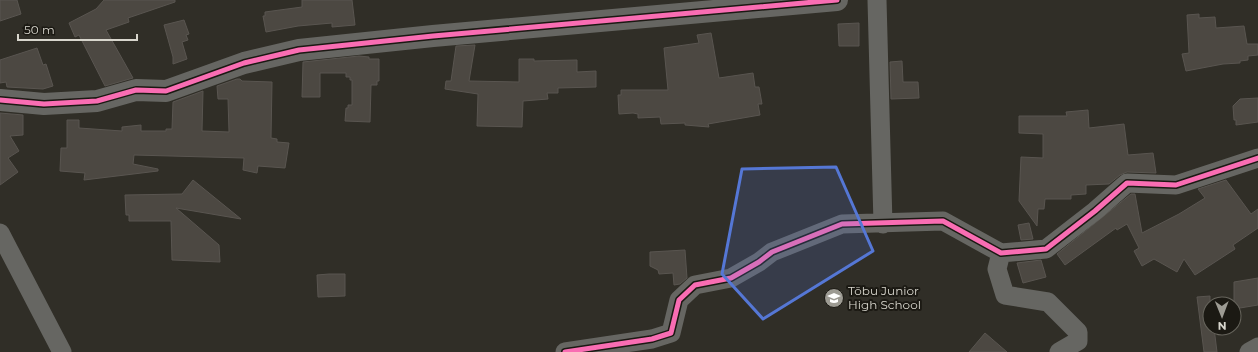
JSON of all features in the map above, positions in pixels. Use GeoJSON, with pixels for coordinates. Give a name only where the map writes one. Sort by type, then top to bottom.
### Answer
{"type":"FeatureCollection","features":[{"type":"Feature","properties":{"kind":"street"},"geometry":{"type":"LineString","coordinates":[[0,100],[44,104],[97,101],[136,90],[166,91],[244,63],[300,50],[768,3],[837,0]]}},
{"type":"Feature","properties":{"kind":"street"},"geometry":{"type":"LineString","coordinates":[[877,0],[883,224]]}},
{"type":"Feature","properties":{"kind":"street"},"geometry":{"type":"LineString","coordinates":[[565,352],[652,339],[671,333],[679,300],[695,285],[731,278],[759,262],[772,252],[842,224],[943,222],[1001,253],[1046,249],[1128,183],[1176,185],[1258,158]]}},
{"type":"Feature","properties":{"kind":"street"},"geometry":{"type":"LineString","coordinates":[[0,233],[62,352]]}},
{"type":"Feature","properties":{"kind":"street"},"geometry":{"type":"LineString","coordinates":[[1001,253],[997,269],[1005,295],[1048,302],[1078,332],[1078,340],[1059,352]]}},
{"type":"Feature","properties":{"kind":"street"},"geometry":{"type":"LineString","coordinates":[[1249,352],[1258,347]]}},
{"type":"Feature","properties":{"kind":"highlighted area"},"geometry":{"type":"Polygon","coordinates":[[[836,167],[873,251],[763,319],[722,274],[742,169],[836,167]]]}},
{"type":"Feature","properties":{"kind":"building"},"geometry":{"type":"Polygon","coordinates":[[[0,0],[17,0],[21,14],[0,21],[0,0]]]}},
{"type":"Feature","properties":{"kind":"building"},"geometry":{"type":"Polygon","coordinates":[[[104,0],[175,0],[175,2],[128,18],[129,22],[106,30],[133,78],[105,86],[79,35],[75,37],[69,23],[96,9],[104,0]]]}},
{"type":"Feature","properties":{"kind":"building"},"geometry":{"type":"Polygon","coordinates":[[[302,0],[352,0],[355,25],[332,27],[332,23],[298,26],[266,32],[263,16],[265,16],[265,12],[302,7],[302,0]]]}},
{"type":"Feature","properties":{"kind":"building"},"geometry":{"type":"Polygon","coordinates":[[[1199,14],[1199,18],[1215,17],[1216,28],[1244,26],[1247,44],[1258,44],[1258,55],[1248,56],[1248,60],[1240,61],[1240,63],[1223,64],[1186,71],[1182,54],[1189,53],[1187,15],[1199,14]]]}},
{"type":"Feature","properties":{"kind":"building"},"geometry":{"type":"Polygon","coordinates":[[[184,20],[189,34],[186,35],[188,40],[182,42],[187,59],[173,64],[173,57],[164,25],[184,20]]]}},
{"type":"Feature","properties":{"kind":"building"},"geometry":{"type":"Polygon","coordinates":[[[859,23],[859,46],[839,46],[838,24],[859,23]]]}},
{"type":"Feature","properties":{"kind":"building"},"geometry":{"type":"Polygon","coordinates":[[[711,33],[719,78],[753,73],[755,87],[759,87],[762,104],[758,104],[760,115],[708,124],[709,127],[685,125],[685,123],[661,124],[660,117],[638,118],[638,114],[619,114],[618,95],[621,95],[621,90],[668,90],[664,48],[699,43],[697,35],[711,33]]]}},
{"type":"Feature","properties":{"kind":"building"},"geometry":{"type":"Polygon","coordinates":[[[475,45],[469,81],[519,82],[519,59],[534,59],[534,61],[577,60],[577,72],[596,71],[596,87],[558,88],[558,93],[547,93],[548,99],[523,101],[522,127],[477,126],[478,94],[445,89],[446,81],[451,81],[456,46],[475,45]]]}},
{"type":"Feature","properties":{"kind":"building"},"geometry":{"type":"Polygon","coordinates":[[[37,48],[43,65],[46,64],[53,86],[43,89],[7,87],[6,82],[0,83],[0,60],[37,48]]]}},
{"type":"Feature","properties":{"kind":"building"},"geometry":{"type":"Polygon","coordinates":[[[359,56],[369,57],[369,59],[379,59],[379,81],[377,81],[377,85],[371,85],[370,122],[345,121],[346,108],[348,108],[348,105],[352,105],[352,80],[350,80],[350,77],[346,77],[346,73],[320,73],[320,97],[302,97],[303,62],[359,56]]]}},
{"type":"Feature","properties":{"kind":"building"},"geometry":{"type":"Polygon","coordinates":[[[902,61],[903,82],[918,82],[919,98],[891,99],[890,62],[902,61]]]}},
{"type":"Feature","properties":{"kind":"building"},"geometry":{"type":"Polygon","coordinates":[[[237,79],[242,81],[272,82],[271,138],[277,139],[277,142],[289,143],[285,168],[258,166],[257,173],[243,170],[244,158],[134,155],[133,164],[158,169],[158,171],[84,180],[85,173],[60,171],[61,148],[67,148],[67,120],[79,120],[79,128],[122,131],[122,127],[141,125],[141,131],[166,131],[166,129],[172,129],[173,102],[203,91],[202,131],[229,132],[228,99],[218,99],[217,86],[237,79]]]}},
{"type":"Feature","properties":{"kind":"building"},"geometry":{"type":"Polygon","coordinates":[[[1258,98],[1258,122],[1236,125],[1233,106],[1240,99],[1258,98]]]}},
{"type":"Feature","properties":{"kind":"building"},"geometry":{"type":"Polygon","coordinates":[[[1088,110],[1089,128],[1124,124],[1128,155],[1153,153],[1156,173],[1127,172],[1120,175],[1109,184],[1086,185],[1086,194],[1071,195],[1071,199],[1045,199],[1044,209],[1038,209],[1037,226],[1019,201],[1021,157],[1043,158],[1043,134],[1019,133],[1019,116],[1067,116],[1066,112],[1088,110]]]}},
{"type":"Feature","properties":{"kind":"building"},"geometry":{"type":"Polygon","coordinates":[[[0,113],[23,115],[23,135],[10,136],[19,151],[8,158],[18,172],[0,185],[0,113]]]}},
{"type":"Feature","properties":{"kind":"building"},"geometry":{"type":"Polygon","coordinates":[[[193,180],[241,219],[176,208],[219,245],[220,262],[172,260],[171,221],[129,221],[129,215],[126,215],[125,195],[182,194],[193,180]]]}},
{"type":"Feature","properties":{"kind":"building"},"geometry":{"type":"Polygon","coordinates":[[[1226,180],[1251,214],[1258,209],[1258,228],[1233,245],[1235,249],[1195,275],[1184,259],[1177,272],[1154,259],[1142,266],[1134,251],[1139,248],[1127,224],[1117,230],[1116,228],[1065,265],[1057,254],[1131,194],[1135,194],[1142,233],[1179,214],[1205,198],[1198,189],[1226,180]]]}},
{"type":"Feature","properties":{"kind":"building"},"geometry":{"type":"Polygon","coordinates":[[[1029,223],[1033,239],[1021,240],[1018,225],[1029,223]]]}},
{"type":"Feature","properties":{"kind":"building"},"geometry":{"type":"Polygon","coordinates":[[[685,250],[687,278],[680,284],[674,285],[673,273],[659,274],[658,270],[650,266],[650,252],[685,250]]]}},
{"type":"Feature","properties":{"kind":"building"},"geometry":{"type":"Polygon","coordinates":[[[1041,260],[1046,277],[1023,283],[1017,263],[1041,260]]]}},
{"type":"Feature","properties":{"kind":"building"},"geometry":{"type":"Polygon","coordinates":[[[345,274],[345,296],[318,297],[317,275],[345,274]]]}},
{"type":"Feature","properties":{"kind":"building"},"geometry":{"type":"Polygon","coordinates":[[[1258,278],[1258,305],[1242,308],[1242,296],[1234,296],[1234,282],[1258,278]]]}},
{"type":"Feature","properties":{"kind":"building"},"geometry":{"type":"Polygon","coordinates":[[[1197,297],[1202,297],[1202,336],[1215,336],[1217,352],[1204,352],[1197,297]]]}},
{"type":"Feature","properties":{"kind":"building"},"geometry":{"type":"Polygon","coordinates":[[[985,333],[1007,352],[969,352],[985,333]]]}},
{"type":"Feature","properties":{"kind":"cycle path"},"geometry":{"type":"LineString","coordinates":[[0,100],[44,104],[97,101],[136,90],[166,91],[244,63],[299,50],[433,36],[837,0]]}},
{"type":"Feature","properties":{"kind":"cycle path"},"geometry":{"type":"LineString","coordinates":[[565,352],[652,339],[671,333],[679,300],[695,285],[731,278],[759,262],[772,252],[842,224],[943,221],[1001,253],[1046,249],[1095,211],[1127,183],[1176,185],[1258,158]]}},
{"type":"Feature","properties":{"kind":"place","name":"Tōbu Junior High School"},"geometry":{"type":"Point","coordinates":[834,298]}}]}
